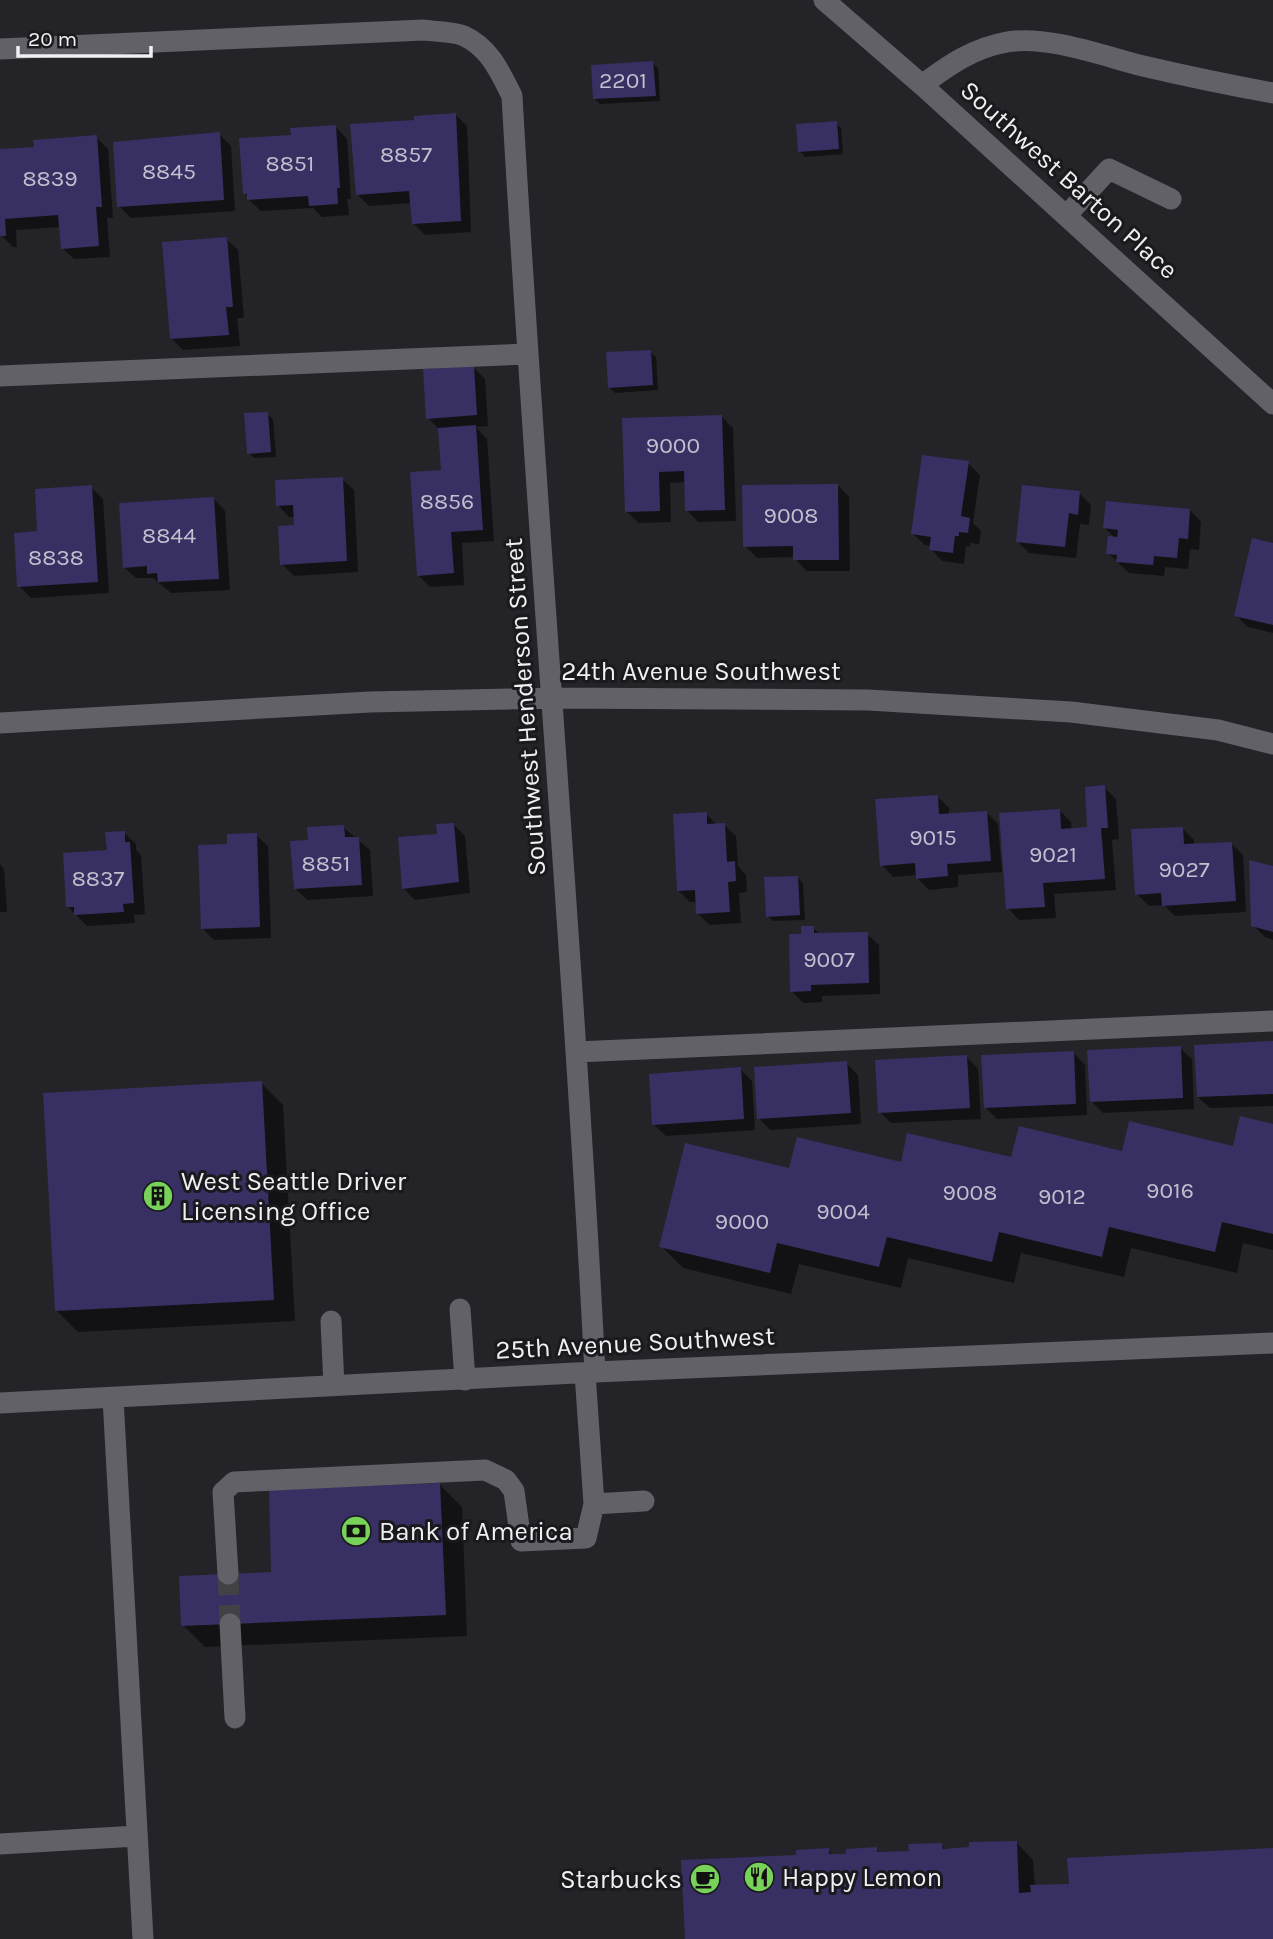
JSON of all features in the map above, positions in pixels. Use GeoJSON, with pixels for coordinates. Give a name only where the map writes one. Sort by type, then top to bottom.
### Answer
{"type":"FeatureCollection","features":[{"type":"Feature","properties":{"kind":"street","name":"Southwest Barton Place"},"geometry":{"type":"LineString","coordinates":[[824,0],[922,85],[1273,404]]}},
{"type":"Feature","properties":{"kind":"street","name":"Southwest Henderson Street"},"geometry":{"type":"LineString","coordinates":[[0,49],[425,30],[462,35],[482,47],[496,62],[512,96],[526,354],[553,698],[576,1052],[594,1504],[586,1538],[521,1541],[514,1491],[506,1480],[485,1469],[234,1482],[223,1492],[228,1574]]}},
{"type":"Feature","properties":{"kind":"street"},"geometry":{"type":"LineString","coordinates":[[922,85],[953,62],[976,50],[1009,41],[1047,43],[1198,79],[1273,93]]}},
{"type":"Feature","properties":{"kind":"street"},"geometry":{"type":"LineString","coordinates":[[1066,216],[1109,169],[1171,199]]}},
{"type":"Feature","properties":{"kind":"street"},"geometry":{"type":"LineString","coordinates":[[0,376],[526,354]]}},
{"type":"Feature","properties":{"kind":"street","name":"24th Avenue Southwest"},"geometry":{"type":"LineString","coordinates":[[0,723],[370,702],[553,698],[868,701],[1071,712],[1218,730],[1273,744]]}},
{"type":"Feature","properties":{"kind":"street"},"geometry":{"type":"LineString","coordinates":[[576,1052],[1273,1020]]}},
{"type":"Feature","properties":{"kind":"street"},"geometry":{"type":"LineString","coordinates":[[460,1310],[465,1380]]}},
{"type":"Feature","properties":{"kind":"street"},"geometry":{"type":"LineString","coordinates":[[331,1321],[334,1386]]}},
{"type":"Feature","properties":{"kind":"street","name":"25th Avenue Southwest"},"geometry":{"type":"LineString","coordinates":[[0,1403],[590,1373],[1273,1343]]}},
{"type":"Feature","properties":{"kind":"street"},"geometry":{"type":"LineString","coordinates":[[113,1398],[143,1939]]}},
{"type":"Feature","properties":{"kind":"street"},"geometry":{"type":"LineString","coordinates":[[594,1504],[645,1500]]}},
{"type":"Feature","properties":{"kind":"street"},"geometry":{"type":"LineString","coordinates":[[230,1624],[235,1718]]}},
{"type":"Feature","properties":{"kind":"street"},"geometry":{"type":"LineString","coordinates":[[0,1844],[137,1836]]}},
{"type":"Feature","properties":{"kind":"building"},"geometry":{"type":"Polygon","coordinates":[[[653,61],[656,96],[593,99],[591,65],[653,61]]]}},
{"type":"Feature","properties":{"kind":"building"},"geometry":{"type":"Polygon","coordinates":[[[456,113],[461,221],[412,224],[409,191],[356,195],[350,124],[414,120],[414,116],[456,113]]]}},
{"type":"Feature","properties":{"kind":"building"},"geometry":{"type":"Polygon","coordinates":[[[837,121],[839,149],[798,152],[796,124],[837,121]]]}},
{"type":"Feature","properties":{"kind":"building"},"geometry":{"type":"Polygon","coordinates":[[[336,125],[340,188],[337,188],[338,204],[309,206],[308,196],[247,200],[247,194],[243,194],[239,138],[291,135],[290,128],[336,125]]]}},
{"type":"Feature","properties":{"kind":"building"},"geometry":{"type":"Polygon","coordinates":[[[220,132],[224,200],[117,207],[113,142],[220,132]]]}},
{"type":"Feature","properties":{"kind":"building"},"geometry":{"type":"Polygon","coordinates":[[[97,135],[102,207],[96,207],[99,246],[61,249],[58,215],[5,219],[6,236],[0,236],[0,149],[34,147],[33,140],[97,135]]]}},
{"type":"Feature","properties":{"kind":"building"},"geometry":{"type":"Polygon","coordinates":[[[227,237],[233,307],[226,307],[229,335],[170,339],[162,242],[227,237]]]}},
{"type":"Feature","properties":{"kind":"building"},"geometry":{"type":"Polygon","coordinates":[[[651,350],[653,385],[608,388],[606,352],[651,350]]]}},
{"type":"Feature","properties":{"kind":"building"},"geometry":{"type":"Polygon","coordinates":[[[474,366],[477,415],[426,419],[423,369],[474,366]]]}},
{"type":"Feature","properties":{"kind":"building"},"geometry":{"type":"Polygon","coordinates":[[[268,412],[271,452],[247,454],[244,413],[268,412]]]}},
{"type":"Feature","properties":{"kind":"building"},"geometry":{"type":"Polygon","coordinates":[[[722,415],[725,510],[685,511],[684,471],[659,472],[660,511],[625,512],[622,418],[722,415]]]}},
{"type":"Feature","properties":{"kind":"building"},"geometry":{"type":"Polygon","coordinates":[[[476,425],[483,530],[451,532],[454,573],[417,576],[410,472],[441,470],[438,428],[476,425]]]}},
{"type":"Feature","properties":{"kind":"building"},"geometry":{"type":"Polygon","coordinates":[[[922,455],[969,461],[961,516],[970,518],[968,533],[959,532],[959,536],[955,536],[953,553],[929,550],[931,537],[911,534],[922,455]]]}},
{"type":"Feature","properties":{"kind":"building"},"geometry":{"type":"Polygon","coordinates":[[[343,477],[347,561],[280,565],[278,526],[294,525],[293,505],[276,506],[275,480],[343,477]]]}},
{"type":"Feature","properties":{"kind":"building"},"geometry":{"type":"Polygon","coordinates":[[[838,484],[839,560],[793,560],[793,546],[743,547],[742,485],[838,484]]]}},
{"type":"Feature","properties":{"kind":"building"},"geometry":{"type":"Polygon","coordinates":[[[92,485],[98,582],[17,587],[14,533],[37,531],[35,489],[92,485]]]}},
{"type":"Feature","properties":{"kind":"building"},"geometry":{"type":"Polygon","coordinates":[[[1022,485],[1080,491],[1078,515],[1069,513],[1065,547],[1016,542],[1022,485]]]}},
{"type":"Feature","properties":{"kind":"building"},"geometry":{"type":"Polygon","coordinates":[[[214,497],[219,579],[158,582],[157,573],[147,574],[147,566],[123,568],[119,503],[214,497]]]}},
{"type":"Feature","properties":{"kind":"building"},"geometry":{"type":"Polygon","coordinates":[[[1106,501],[1190,509],[1188,539],[1179,538],[1177,558],[1154,556],[1153,565],[1116,562],[1117,555],[1106,554],[1108,536],[1117,537],[1118,530],[1103,528],[1106,501]]]}},
{"type":"Feature","properties":{"kind":"building"},"geometry":{"type":"Polygon","coordinates":[[[1252,538],[1273,543],[1273,625],[1234,616],[1252,538]]]}},
{"type":"Feature","properties":{"kind":"building"},"geometry":{"type":"Polygon","coordinates":[[[1105,785],[1108,828],[1101,828],[1105,879],[1043,883],[1045,907],[1006,909],[999,813],[1060,809],[1061,829],[1087,827],[1085,787],[1105,785]]]}},
{"type":"Feature","properties":{"kind":"building"},"geometry":{"type":"Polygon","coordinates":[[[938,795],[939,814],[987,811],[991,861],[947,864],[948,876],[916,879],[915,863],[880,866],[875,799],[938,795]]]}},
{"type":"Feature","properties":{"kind":"building"},"geometry":{"type":"Polygon","coordinates":[[[707,812],[707,824],[725,823],[727,862],[735,861],[736,881],[728,882],[730,912],[696,914],[695,890],[677,891],[673,814],[707,812]]]}},
{"type":"Feature","properties":{"kind":"building"},"geometry":{"type":"Polygon","coordinates":[[[454,823],[459,882],[402,889],[398,837],[437,834],[436,824],[454,823]]]}},
{"type":"Feature","properties":{"kind":"building"},"geometry":{"type":"Polygon","coordinates":[[[344,825],[345,837],[359,837],[362,885],[294,889],[290,841],[308,840],[307,827],[344,825]]]}},
{"type":"Feature","properties":{"kind":"building"},"geometry":{"type":"Polygon","coordinates":[[[1183,827],[1184,844],[1232,842],[1236,901],[1162,906],[1161,893],[1135,895],[1131,829],[1183,827]]]}},
{"type":"Feature","properties":{"kind":"building"},"geometry":{"type":"Polygon","coordinates":[[[125,831],[125,842],[130,842],[134,903],[123,904],[124,912],[74,915],[74,907],[66,907],[63,853],[107,850],[105,832],[125,831]]]}},
{"type":"Feature","properties":{"kind":"building"},"geometry":{"type":"Polygon","coordinates":[[[257,833],[260,927],[201,929],[198,845],[227,844],[227,834],[257,833]]]}},
{"type":"Feature","properties":{"kind":"building"},"geometry":{"type":"Polygon","coordinates":[[[1249,860],[1273,866],[1273,932],[1251,926],[1249,860]]]}},
{"type":"Feature","properties":{"kind":"building"},"geometry":{"type":"Polygon","coordinates":[[[798,876],[800,915],[766,917],[764,877],[798,876]]]}},
{"type":"Feature","properties":{"kind":"building"},"geometry":{"type":"Polygon","coordinates":[[[801,926],[814,926],[814,933],[868,932],[869,983],[811,985],[811,991],[790,992],[789,934],[801,934],[801,926]]]}},
{"type":"Feature","properties":{"kind":"building"},"geometry":{"type":"Polygon","coordinates":[[[1273,1041],[1273,1094],[1197,1097],[1194,1045],[1273,1041]]]}},
{"type":"Feature","properties":{"kind":"building"},"geometry":{"type":"Polygon","coordinates":[[[1181,1046],[1183,1098],[1090,1102],[1087,1050],[1181,1046]]]}},
{"type":"Feature","properties":{"kind":"building"},"geometry":{"type":"Polygon","coordinates":[[[1074,1051],[1076,1104],[984,1108],[981,1055],[1074,1051]]]}},
{"type":"Feature","properties":{"kind":"building"},"geometry":{"type":"Polygon","coordinates":[[[967,1055],[970,1108],[878,1113],[875,1060],[967,1055]]]}},
{"type":"Feature","properties":{"kind":"building"},"geometry":{"type":"Polygon","coordinates":[[[847,1061],[851,1113],[757,1119],[754,1067],[847,1061]]]}},
{"type":"Feature","properties":{"kind":"building"},"geometry":{"type":"Polygon","coordinates":[[[741,1067],[744,1119],[652,1125],[649,1074],[741,1067]]]}},
{"type":"Feature","properties":{"kind":"building","name":"West Seattle Driver Licensing Office"},"geometry":{"type":"Polygon","coordinates":[[[262,1081],[274,1300],[55,1311],[43,1093],[262,1081]]]}},
{"type":"Feature","properties":{"kind":"building"},"geometry":{"type":"Polygon","coordinates":[[[1240,1116],[1273,1124],[1273,1234],[1222,1222],[1215,1252],[1109,1227],[1102,1257],[999,1232],[992,1262],[887,1237],[879,1267],[777,1243],[770,1273],[659,1247],[685,1143],[789,1168],[797,1137],[901,1162],[907,1133],[1011,1157],[1019,1126],[1122,1151],[1129,1121],[1233,1146],[1240,1116]]]}},
{"type":"Feature","properties":{"kind":"building","name":"Bank of America"},"geometry":{"type":"Polygon","coordinates":[[[440,1483],[446,1615],[181,1626],[179,1576],[271,1572],[269,1490],[440,1483]]]}},
{"type":"Feature","properties":{"kind":"building"},"geometry":{"type":"Polygon","coordinates":[[[1017,1841],[1019,1893],[1031,1892],[1030,1885],[1069,1884],[1067,1858],[1273,1848],[1273,1939],[685,1939],[681,1860],[796,1855],[796,1850],[829,1848],[829,1854],[846,1854],[846,1849],[877,1847],[877,1852],[909,1851],[908,1844],[942,1843],[943,1849],[969,1847],[969,1842],[1017,1841]]]}},
{"type":"Feature","properties":{"kind":"tunnel"},"geometry":{"type":"LineString","coordinates":[[228,1574],[230,1624]]}},
{"type":"Feature","properties":{"kind":"place","name":"West Seattle Driver Licensing Office"},"geometry":{"type":"Point","coordinates":[158,1196]}},
{"type":"Feature","properties":{"kind":"place","name":"Bank of America"},"geometry":{"type":"Point","coordinates":[356,1531]}},
{"type":"Feature","properties":{"kind":"place","name":"Happy Lemon"},"geometry":{"type":"Point","coordinates":[759,1877]}},
{"type":"Feature","properties":{"kind":"place","name":"Starbucks"},"geometry":{"type":"Point","coordinates":[705,1879]}}]}
